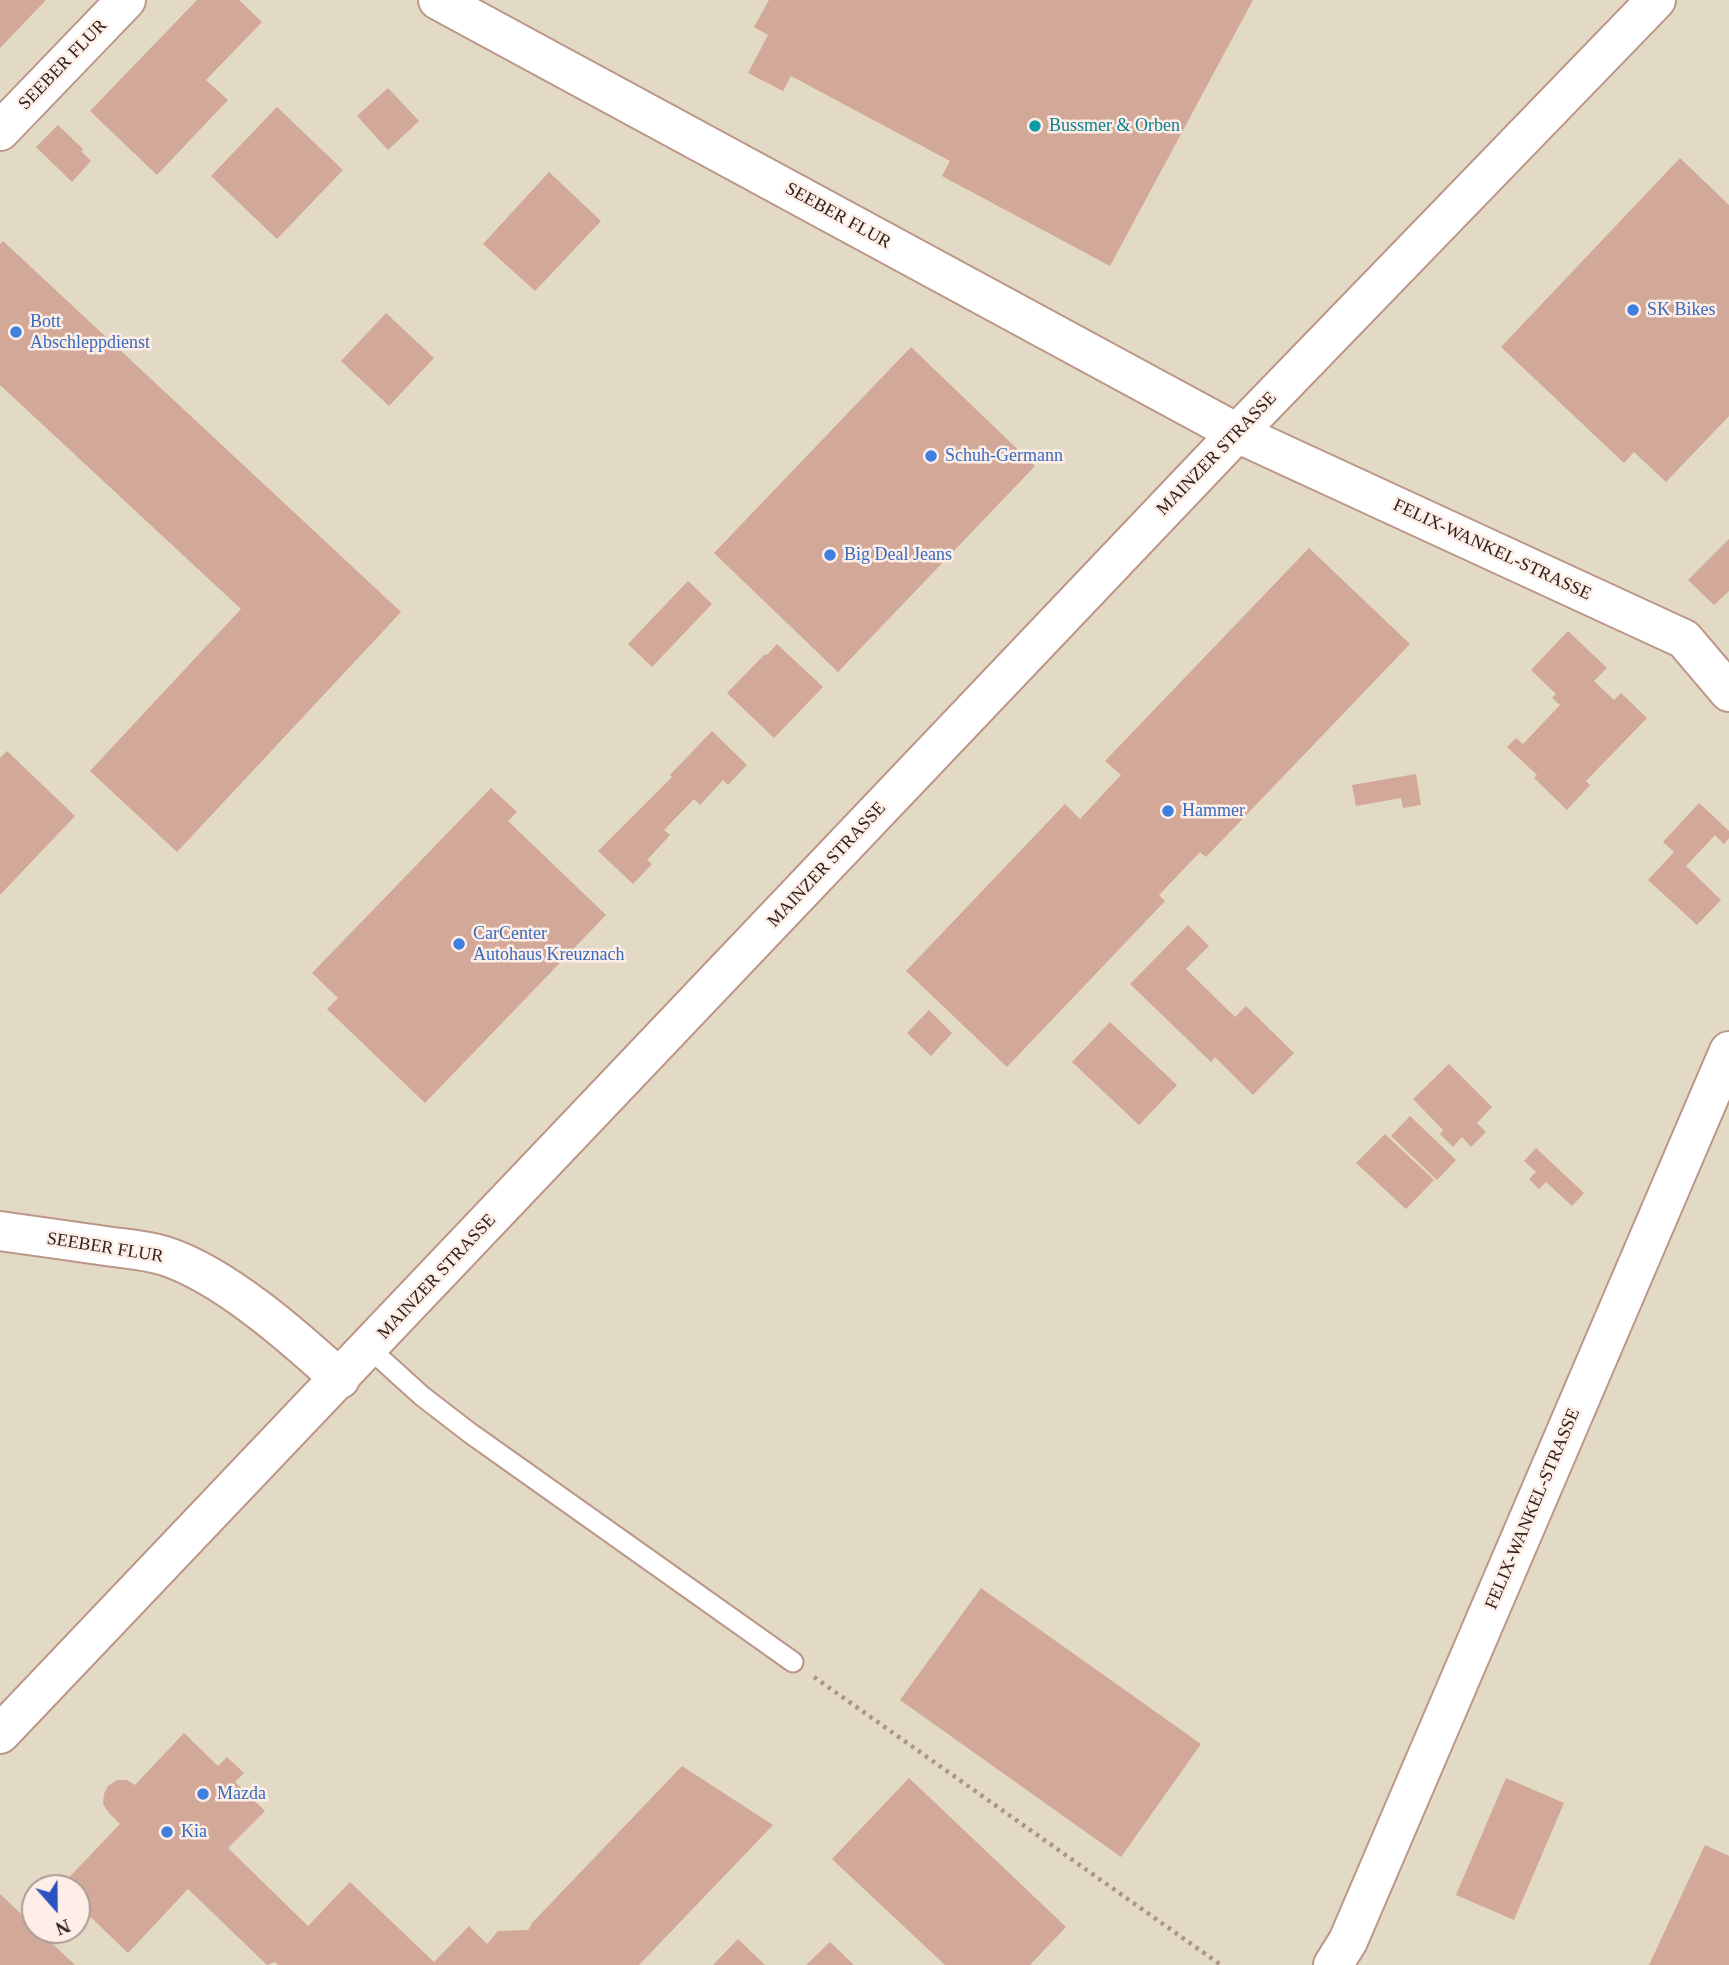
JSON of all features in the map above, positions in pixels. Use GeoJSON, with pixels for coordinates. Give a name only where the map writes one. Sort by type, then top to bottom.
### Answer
{"type":"FeatureCollection","features":[{"type":"Feature","properties":{"kind":"street","name":"SEEBER FLUR"},"geometry":{"type":"LineString","coordinates":[[0,131],[126,0]]}},
{"type":"Feature","properties":{"kind":"street","name":"SEEBER FLUR"},"geometry":{"type":"LineString","coordinates":[[438,0],[1237,433]]}},
{"type":"Feature","properties":{"kind":"street","name":"MAINZER STRASSE"},"geometry":{"type":"LineString","coordinates":[[0,1734],[1237,433],[1657,0]]}},
{"type":"Feature","properties":{"kind":"street","name":"FELIX-WANKEL-STRASSE"},"geometry":{"type":"LineString","coordinates":[[1237,433],[1684,639],[1729,692]]}},
{"type":"Feature","properties":{"kind":"street","name":"FELIX-WANKEL-STRASSE"},"geometry":{"type":"LineString","coordinates":[[1334,1965],[1349,1941],[1729,1051]]}},
{"type":"Feature","properties":{"kind":"street","name":"SEEBER FLUR"},"geometry":{"type":"LineString","coordinates":[[0,1231],[163,1255],[183,1263],[229,1290],[340,1378]]}},
{"type":"Feature","properties":{"kind":"lane"},"geometry":{"type":"LineString","coordinates":[[1684,639],[1729,660]]}},
{"type":"Feature","properties":{"kind":"lane"},"geometry":{"type":"LineString","coordinates":[[369,1348],[422,1396],[470,1433],[793,1662]]}},
{"type":"Feature","properties":{"kind":"path"},"geometry":{"type":"LineString","coordinates":[[793,1662],[1221,1965]]}},
{"type":"Feature","properties":{"kind":"shaded area"},"geometry":{"type":"Polygon","coordinates":[[[0,0],[1729,0],[1729,1965],[0,1965],[0,0]]]}},
{"type":"Feature","properties":{"kind":"building"},"geometry":{"type":"Polygon","coordinates":[[[0,0],[46,0],[0,48],[0,0]]]}},
{"type":"Feature","properties":{"kind":"building"},"geometry":{"type":"Polygon","coordinates":[[[197,0],[239,0],[262,22],[206,80],[228,100],[157,175],[90,111],[197,0]]]}},
{"type":"Feature","properties":{"kind":"building","name":"Bussmer & Orben"},"geometry":{"type":"Polygon","coordinates":[[[769,0],[1253,0],[1110,266],[942,176],[950,161],[791,76],[783,91],[748,73],[768,35],[754,27],[769,0]]]}},
{"type":"Feature","properties":{"kind":"building"},"geometry":{"type":"Polygon","coordinates":[[[388,88],[419,121],[388,150],[357,116],[388,88]]]}},
{"type":"Feature","properties":{"kind":"building"},"geometry":{"type":"Polygon","coordinates":[[[277,107],[343,170],[277,239],[211,176],[277,107]]]}},
{"type":"Feature","properties":{"kind":"building"},"geometry":{"type":"Polygon","coordinates":[[[58,125],[83,149],[81,151],[91,161],[72,182],[36,147],[58,125]]]}},
{"type":"Feature","properties":{"kind":"building","name":"SK Bikes"},"geometry":{"type":"Polygon","coordinates":[[[1680,158],[1729,205],[1729,416],[1666,482],[1634,452],[1624,463],[1501,347],[1680,158]]]}},
{"type":"Feature","properties":{"kind":"building"},"geometry":{"type":"Polygon","coordinates":[[[549,172],[601,221],[535,291],[483,244],[549,172]]]}},
{"type":"Feature","properties":{"kind":"building"},"geometry":{"type":"Polygon","coordinates":[[[3,241],[401,612],[177,852],[90,771],[241,609],[0,385],[0,244],[3,241]]]}},
{"type":"Feature","properties":{"kind":"building"},"geometry":{"type":"Polygon","coordinates":[[[386,313],[434,358],[389,406],[341,361],[386,313]]]}},
{"type":"Feature","properties":{"kind":"building"},"geometry":{"type":"Polygon","coordinates":[[[911,347],[1035,466],[838,672],[714,553],[911,347]]]}},
{"type":"Feature","properties":{"kind":"building"},"geometry":{"type":"Polygon","coordinates":[[[1729,539],[1729,591],[1714,605],[1688,580],[1729,539]]]}},
{"type":"Feature","properties":{"kind":"building","name":"Hammer"},"geometry":{"type":"Polygon","coordinates":[[[1309,548],[1410,644],[1206,857],[1200,852],[1159,895],[1165,901],[1007,1067],[906,971],[1065,804],[1080,819],[1121,775],[1105,761],[1309,548]]]}},
{"type":"Feature","properties":{"kind":"building"},"geometry":{"type":"Polygon","coordinates":[[[688,581],[712,604],[652,667],[628,644],[688,581]]]}},
{"type":"Feature","properties":{"kind":"building"},"geometry":{"type":"Polygon","coordinates":[[[1568,631],[1607,668],[1594,681],[1614,700],[1621,693],[1647,718],[1586,781],[1590,785],[1567,810],[1534,778],[1537,775],[1507,747],[1516,738],[1523,744],[1560,705],[1552,698],[1556,694],[1531,670],[1568,631]]]}},
{"type":"Feature","properties":{"kind":"building"},"geometry":{"type":"Polygon","coordinates":[[[777,644],[823,687],[774,738],[727,693],[777,644]]]}},
{"type":"Feature","properties":{"kind":"building"},"geometry":{"type":"Polygon","coordinates":[[[712,731],[747,765],[728,785],[723,780],[700,805],[694,799],[664,830],[670,835],[647,860],[652,864],[633,884],[598,851],[672,777],[670,775],[712,731]]]}},
{"type":"Feature","properties":{"kind":"building"},"geometry":{"type":"Polygon","coordinates":[[[7,751],[75,816],[0,895],[0,758],[7,751]]]}},
{"type":"Feature","properties":{"kind":"building"},"geometry":{"type":"Polygon","coordinates":[[[1416,774],[1421,805],[1403,808],[1401,798],[1356,806],[1352,785],[1416,774]]]}},
{"type":"Feature","properties":{"kind":"building","name":"CarCenter Autohaus Kreuznach"},"geometry":{"type":"Polygon","coordinates":[[[491,788],[517,812],[508,821],[606,915],[425,1103],[327,1009],[338,998],[312,973],[491,788]]]}},
{"type":"Feature","properties":{"kind":"building"},"geometry":{"type":"Polygon","coordinates":[[[1699,803],[1729,831],[1729,838],[1724,844],[1715,835],[1686,866],[1721,900],[1697,925],[1648,880],[1674,852],[1663,842],[1699,803]]]}},
{"type":"Feature","properties":{"kind":"building"},"geometry":{"type":"Polygon","coordinates":[[[1188,925],[1209,946],[1186,969],[1235,1017],[1246,1006],[1294,1053],[1253,1095],[1215,1057],[1211,1062],[1130,984],[1188,925]]]}},
{"type":"Feature","properties":{"kind":"building"},"geometry":{"type":"Polygon","coordinates":[[[929,1010],[952,1033],[931,1056],[907,1033],[929,1010]]]}},
{"type":"Feature","properties":{"kind":"building"},"geometry":{"type":"Polygon","coordinates":[[[1110,1022],[1177,1085],[1139,1125],[1072,1062],[1110,1022]]]}},
{"type":"Feature","properties":{"kind":"building"},"geometry":{"type":"Polygon","coordinates":[[[1449,1064],[1492,1107],[1477,1123],[1486,1132],[1471,1147],[1462,1137],[1453,1147],[1440,1134],[1443,1130],[1413,1099],[1449,1064]]]}},
{"type":"Feature","properties":{"kind":"building"},"geometry":{"type":"Polygon","coordinates":[[[1410,1116],[1456,1160],[1437,1180],[1391,1136],[1410,1116]]]}},
{"type":"Feature","properties":{"kind":"building"},"geometry":{"type":"Polygon","coordinates":[[[1385,1134],[1434,1180],[1406,1209],[1356,1163],[1385,1134]]]}},
{"type":"Feature","properties":{"kind":"building"},"geometry":{"type":"Polygon","coordinates":[[[1536,1148],[1584,1193],[1572,1206],[1546,1182],[1539,1189],[1529,1179],[1536,1172],[1524,1161],[1536,1148]]]}},
{"type":"Feature","properties":{"kind":"building"},"geometry":{"type":"Polygon","coordinates":[[[981,1588],[1201,1744],[1121,1857],[900,1700],[981,1588]]]}},
{"type":"Feature","properties":{"kind":"building"},"geometry":{"type":"Polygon","coordinates":[[[184,1733],[218,1766],[227,1757],[244,1773],[235,1782],[265,1811],[228,1848],[308,1926],[350,1882],[434,1962],[469,1926],[487,1944],[498,1931],[528,1930],[682,1766],[773,1825],[639,1965],[278,1965],[275,1962],[267,1965],[188,1889],[128,1953],[91,1917],[91,1874],[72,1874],[120,1824],[103,1804],[108,1786],[117,1780],[127,1780],[135,1785],[184,1733]]]}},
{"type":"Feature","properties":{"kind":"building"},"geometry":{"type":"Polygon","coordinates":[[[909,1778],[1066,1927],[1030,1965],[945,1965],[832,1859],[909,1778]]]}},
{"type":"Feature","properties":{"kind":"building"},"geometry":{"type":"Polygon","coordinates":[[[1506,1778],[1564,1803],[1514,1920],[1456,1895],[1506,1778]]]}},
{"type":"Feature","properties":{"kind":"building"},"geometry":{"type":"Polygon","coordinates":[[[1705,1845],[1729,1856],[1729,1965],[1649,1965],[1705,1845]]]}},
{"type":"Feature","properties":{"kind":"building"},"geometry":{"type":"Polygon","coordinates":[[[0,1894],[21,1914],[21,1944],[53,1944],[75,1965],[0,1965],[0,1894]]]}},
{"type":"Feature","properties":{"kind":"building"},"geometry":{"type":"Polygon","coordinates":[[[738,1939],[765,1965],[713,1965],[738,1939]]]}},
{"type":"Feature","properties":{"kind":"building"},"geometry":{"type":"Polygon","coordinates":[[[830,1942],[854,1965],[806,1965],[830,1942]]]}},
{"type":"Feature","properties":{"kind":"place","name":"Bussmer & Orben"},"geometry":{"type":"Point","coordinates":[1035,126]}},
{"type":"Feature","properties":{"kind":"place","name":"SK Bikes"},"geometry":{"type":"Point","coordinates":[1633,310]}},
{"type":"Feature","properties":{"kind":"place","name":"Bott Abschleppdienst"},"geometry":{"type":"Point","coordinates":[16,332]}},
{"type":"Feature","properties":{"kind":"place","name":"Schuh-Germann"},"geometry":{"type":"Point","coordinates":[931,456]}},
{"type":"Feature","properties":{"kind":"place","name":"Big Deal Jeans"},"geometry":{"type":"Point","coordinates":[830,555]}},
{"type":"Feature","properties":{"kind":"place","name":"Hammer"},"geometry":{"type":"Point","coordinates":[1168,811]}},
{"type":"Feature","properties":{"kind":"place","name":"CarCenter Autohaus Kreuznach"},"geometry":{"type":"Point","coordinates":[459,944]}},
{"type":"Feature","properties":{"kind":"place","name":"Mazda"},"geometry":{"type":"Point","coordinates":[203,1794]}},
{"type":"Feature","properties":{"kind":"place","name":"Kia"},"geometry":{"type":"Point","coordinates":[167,1832]}}]}
